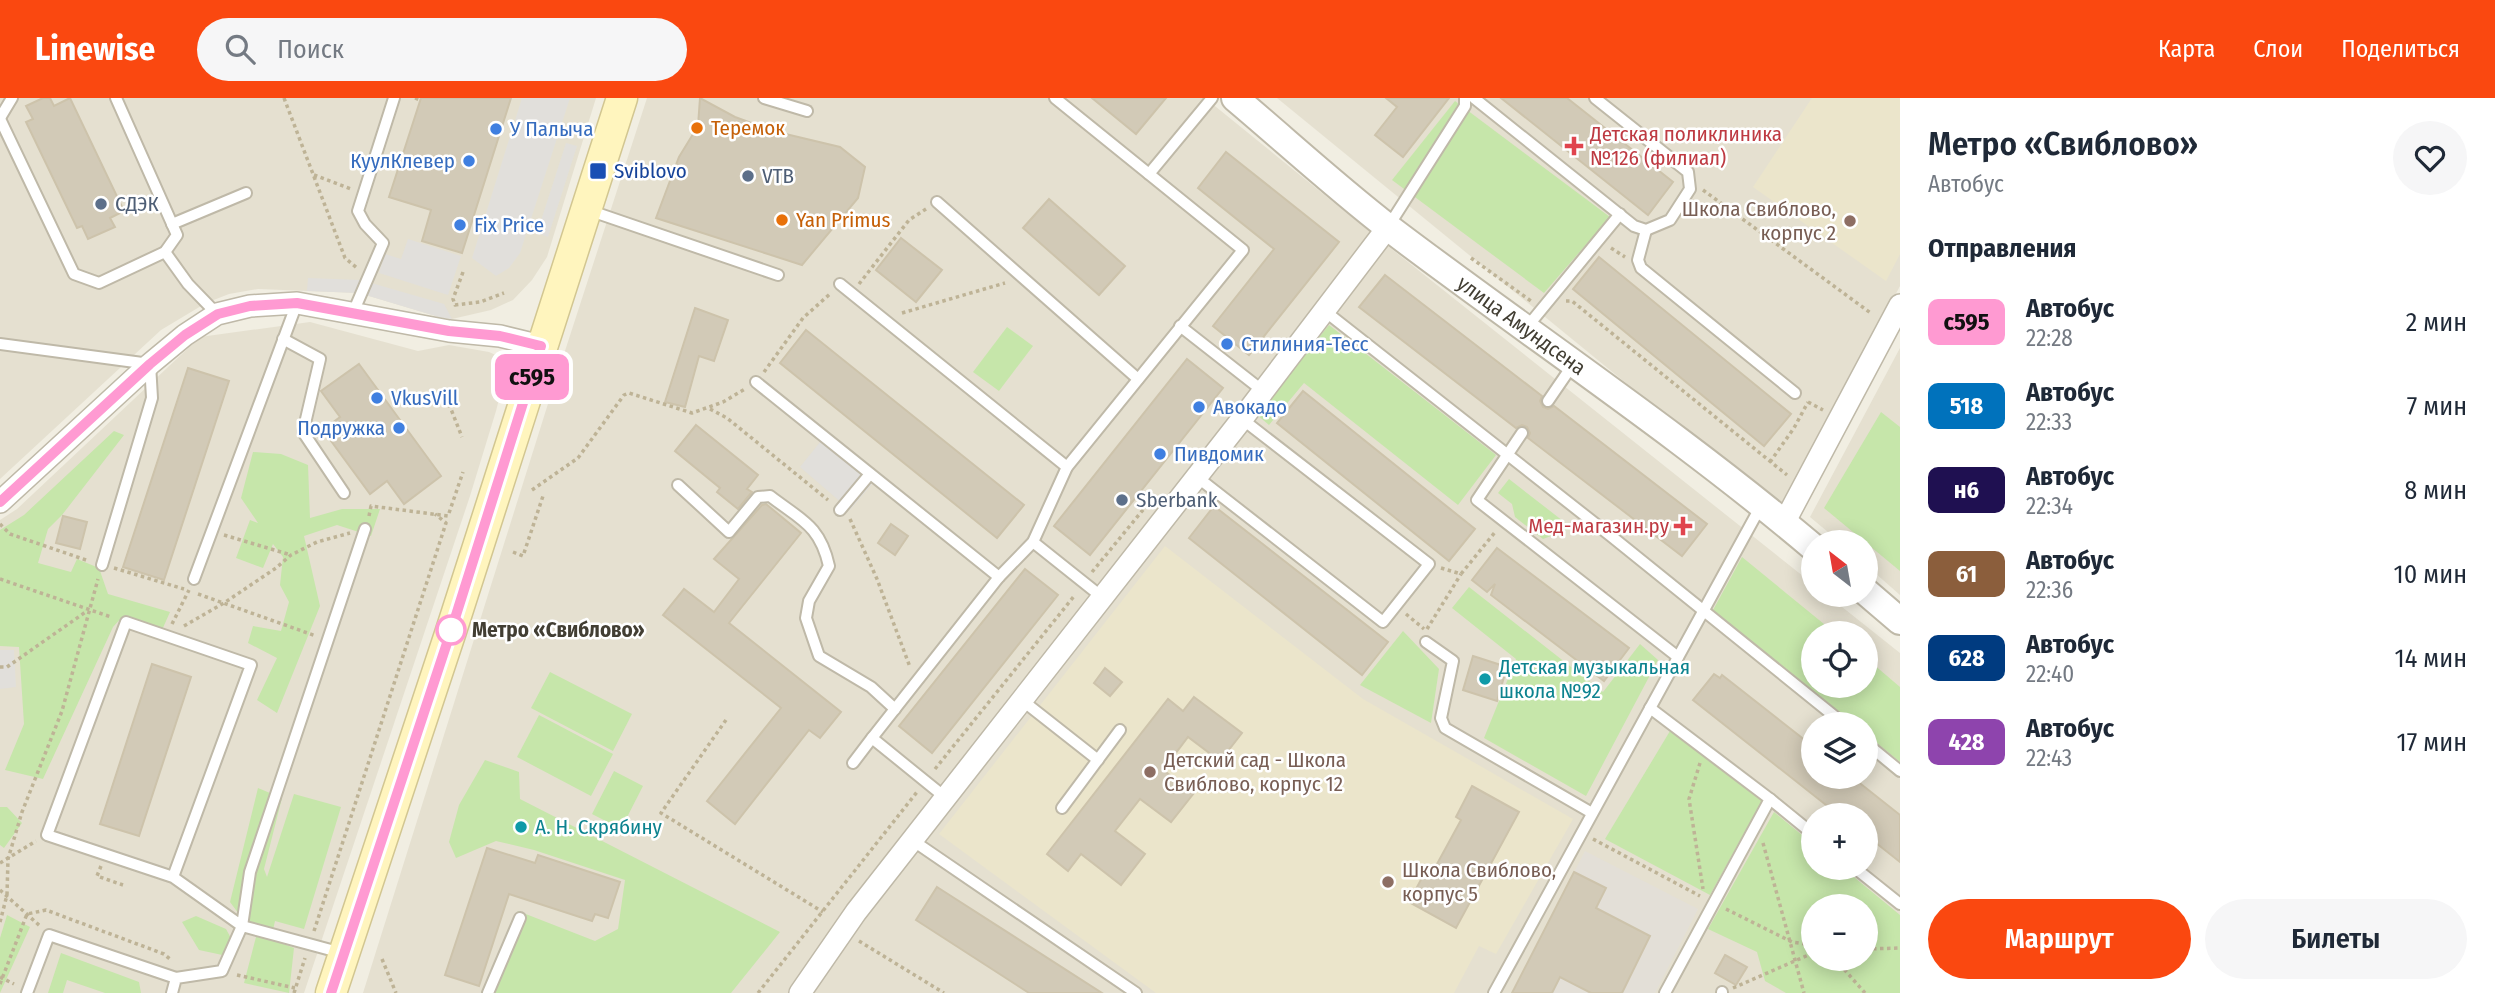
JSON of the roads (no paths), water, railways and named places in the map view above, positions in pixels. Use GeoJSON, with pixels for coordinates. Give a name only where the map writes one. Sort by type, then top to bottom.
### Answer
{"type":"FeatureCollection","features":[{"type":"Feature","properties":{"kind":"main road"},"geometry":{"type":"LineString","coordinates":[[331,993],[451,631],[622,98]]}},
{"type":"Feature","properties":{"kind":"street","name":"улица Амундсена"},"geometry":{"type":"LineString","coordinates":[[1235,98],[1388,227],[1574,362],[1801,537]]}},
{"type":"Feature","properties":{"kind":"street"},"geometry":{"type":"LineString","coordinates":[[800,993],[912,840],[1326,312],[1388,227]]}},
{"type":"Feature","properties":{"kind":"street"},"geometry":{"type":"LineString","coordinates":[[0,502],[150,364],[185,335],[218,314],[250,306],[297,303],[449,331],[500,336],[541,346]]}},
{"type":"Feature","properties":{"kind":"street"},"geometry":{"type":"LineString","coordinates":[[1784,523],[1900,305]]}},
{"type":"Feature","properties":{"kind":"street"},"geometry":{"type":"LineString","coordinates":[[1878,602],[1900,621]]}},
{"type":"Feature","properties":{"kind":"lane"},"geometry":{"type":"LineString","coordinates":[[12,98],[0,118],[74,274],[99,283],[165,252],[177,235],[116,98]]}},
{"type":"Feature","properties":{"kind":"lane"},"geometry":{"type":"LineString","coordinates":[[352,314],[383,243],[365,224],[358,211],[394,98]]}},
{"type":"Feature","properties":{"kind":"lane"},"geometry":{"type":"LineString","coordinates":[[764,98],[807,111]]}},
{"type":"Feature","properties":{"kind":"lane"},"geometry":{"type":"LineString","coordinates":[[853,763],[999,577],[1033,542],[1068,467],[1243,250],[1055,98]]}},
{"type":"Feature","properties":{"kind":"lane"},"geometry":{"type":"LineString","coordinates":[[1149,174],[1212,98]]}},
{"type":"Feature","properties":{"kind":"lane"},"geometry":{"type":"LineString","coordinates":[[1388,227],[1465,106],[1465,98]]}},
{"type":"Feature","properties":{"kind":"lane"},"geometry":{"type":"LineString","coordinates":[[1474,98],[1634,226],[1646,230],[1670,220],[1690,189],[1688,172],[1595,98]]}},
{"type":"Feature","properties":{"kind":"lane"},"geometry":{"type":"LineString","coordinates":[[172,225],[246,193]]}},
{"type":"Feature","properties":{"kind":"lane"},"geometry":{"type":"LineString","coordinates":[[937,202],[1138,379]]}},
{"type":"Feature","properties":{"kind":"lane"},"geometry":{"type":"LineString","coordinates":[[586,209],[778,275]]}},
{"type":"Feature","properties":{"kind":"lane"},"geometry":{"type":"LineString","coordinates":[[1527,327],[1620,214]]}},
{"type":"Feature","properties":{"kind":"lane"},"geometry":{"type":"LineString","coordinates":[[1646,230],[1638,260],[1641,268],[1795,393]]}},
{"type":"Feature","properties":{"kind":"lane"},"geometry":{"type":"LineString","coordinates":[[165,252],[188,284],[218,314]]}},
{"type":"Feature","properties":{"kind":"lane"},"geometry":{"type":"LineString","coordinates":[[840,284],[1068,467]]}},
{"type":"Feature","properties":{"kind":"lane"},"geometry":{"type":"LineString","coordinates":[[194,579],[297,303]]}},
{"type":"Feature","properties":{"kind":"lane"},"geometry":{"type":"LineString","coordinates":[[1326,312],[1705,610],[1829,712]]}},
{"type":"Feature","properties":{"kind":"lane"},"geometry":{"type":"LineString","coordinates":[[1180,326],[1264,391]]}},
{"type":"Feature","properties":{"kind":"lane"},"geometry":{"type":"LineString","coordinates":[[284,339],[320,359],[303,432],[344,493]]}},
{"type":"Feature","properties":{"kind":"lane"},"geometry":{"type":"LineString","coordinates":[[0,344],[150,364],[152,398],[102,565]]}},
{"type":"Feature","properties":{"kind":"lane"},"geometry":{"type":"LineString","coordinates":[[1548,401],[1574,362]]}},
{"type":"Feature","properties":{"kind":"lane"},"geometry":{"type":"LineString","coordinates":[[756,382],[999,577]]}},
{"type":"Feature","properties":{"kind":"lane"},"geometry":{"type":"LineString","coordinates":[[1197,477],[1383,622],[1429,564],[1242,419]]}},
{"type":"Feature","properties":{"kind":"lane"},"geometry":{"type":"LineString","coordinates":[[1522,433],[1477,500],[1678,657]]}},
{"type":"Feature","properties":{"kind":"lane"},"geometry":{"type":"LineString","coordinates":[[840,510],[870,474]]}},
{"type":"Feature","properties":{"kind":"lane"},"geometry":{"type":"LineString","coordinates":[[678,485],[729,532],[758,497],[770,496],[816,531],[825,545],[829,566],[809,601],[806,618],[819,656],[871,687],[895,709]]}},
{"type":"Feature","properties":{"kind":"lane"},"geometry":{"type":"LineString","coordinates":[[1494,993],[1762,505]]}},
{"type":"Feature","properties":{"kind":"lane"},"geometry":{"type":"LineString","coordinates":[[27,993],[50,935],[176,978],[222,971],[242,926],[250,872],[365,529]]}},
{"type":"Feature","properties":{"kind":"lane"},"geometry":{"type":"LineString","coordinates":[[1033,542],[1102,597]]}},
{"type":"Feature","properties":{"kind":"lane"},"geometry":{"type":"LineString","coordinates":[[173,877],[251,665],[126,622],[47,835],[173,877],[242,926],[344,953]]}},
{"type":"Feature","properties":{"kind":"lane"},"geometry":{"type":"LineString","coordinates":[[1426,642],[1453,662],[1441,718],[1445,728],[1592,813]]}},
{"type":"Feature","properties":{"kind":"lane"},"geometry":{"type":"LineString","coordinates":[[1023,701],[1098,760]]}},
{"type":"Feature","properties":{"kind":"lane"},"geometry":{"type":"LineString","coordinates":[[1650,708],[1801,824]]}},
{"type":"Feature","properties":{"kind":"lane"},"geometry":{"type":"LineString","coordinates":[[1062,808],[1120,730]]}},
{"type":"Feature","properties":{"kind":"lane"},"geometry":{"type":"LineString","coordinates":[[872,738],[946,797]]}},
{"type":"Feature","properties":{"kind":"lane"},"geometry":{"type":"LineString","coordinates":[[1878,753],[1900,771]]}},
{"type":"Feature","properties":{"kind":"lane"},"geometry":{"type":"LineString","coordinates":[[1665,993],[1770,799]]}},
{"type":"Feature","properties":{"kind":"lane"},"geometry":{"type":"LineString","coordinates":[[912,840],[1136,993]]}},
{"type":"Feature","properties":{"kind":"lane"},"geometry":{"type":"LineString","coordinates":[[1870,880],[1900,904]]}},
{"type":"Feature","properties":{"kind":"lane"},"geometry":{"type":"LineString","coordinates":[[488,993],[520,918]]}},
{"type":"Feature","properties":{"kind":"lane"},"geometry":{"type":"LineString","coordinates":[[172,993],[176,978]]}},
{"type":"Feature","properties":{"kind":"place","name":"Теремок"},"geometry":{"type":"Point","coordinates":[697,128]}},
{"type":"Feature","properties":{"kind":"place","name":"У Палыча"},"geometry":{"type":"Point","coordinates":[496,129]}},
{"type":"Feature","properties":{"kind":"place","name":"Детская поликлиника №126 (филиал)"},"geometry":{"type":"Point","coordinates":[1574,146]}},
{"type":"Feature","properties":{"kind":"place","name":"КуулКлевер"},"geometry":{"type":"Point","coordinates":[469,161]}},
{"type":"Feature","properties":{"kind":"place","name":"Sviblovo"},"geometry":{"type":"Point","coordinates":[598,171]}},
{"type":"Feature","properties":{"kind":"place","name":"VTB"},"geometry":{"type":"Point","coordinates":[748,176]}},
{"type":"Feature","properties":{"kind":"place","name":"СДЭК"},"geometry":{"type":"Point","coordinates":[101,204]}},
{"type":"Feature","properties":{"kind":"place","name":"Yan Primus"},"geometry":{"type":"Point","coordinates":[782,220]}},
{"type":"Feature","properties":{"kind":"place","name":"Школа Свиблово, корпус 2"},"geometry":{"type":"Point","coordinates":[1850,221]}},
{"type":"Feature","properties":{"kind":"place","name":"Fix Price"},"geometry":{"type":"Point","coordinates":[460,225]}},
{"type":"Feature","properties":{"kind":"place","name":"Стилиния-Тесс"},"geometry":{"type":"Point","coordinates":[1227,344]}},
{"type":"Feature","properties":{"kind":"place","name":"VkusVill"},"geometry":{"type":"Point","coordinates":[377,398]}},
{"type":"Feature","properties":{"kind":"place","name":"Авокадо"},"geometry":{"type":"Point","coordinates":[1199,407]}},
{"type":"Feature","properties":{"kind":"place","name":"Подружка"},"geometry":{"type":"Point","coordinates":[399,428]}},
{"type":"Feature","properties":{"kind":"place","name":"Пивдомик"},"geometry":{"type":"Point","coordinates":[1160,454]}},
{"type":"Feature","properties":{"kind":"place","name":"Sberbank"},"geometry":{"type":"Point","coordinates":[1122,500]}},
{"type":"Feature","properties":{"kind":"place","name":"Мед-магазин.ру"},"geometry":{"type":"Point","coordinates":[1683,526]}},
{"type":"Feature","properties":{"kind":"place","name":"Метро «Свиблово»"},"geometry":{"type":"Point","coordinates":[451,630]}},
{"type":"Feature","properties":{"kind":"place","name":"Детская музыкальная школа №92"},"geometry":{"type":"Point","coordinates":[1485,679]}},
{"type":"Feature","properties":{"kind":"place","name":"Детский сад - Школа Свиблово, корпус 12"},"geometry":{"type":"Point","coordinates":[1150,772]}},
{"type":"Feature","properties":{"kind":"place","name":"А. Н. Скрябину"},"geometry":{"type":"Point","coordinates":[521,827]}},
{"type":"Feature","properties":{"kind":"place","name":"Школа Свиблово, корпус 5"},"geometry":{"type":"Point","coordinates":[1388,882]}}]}
